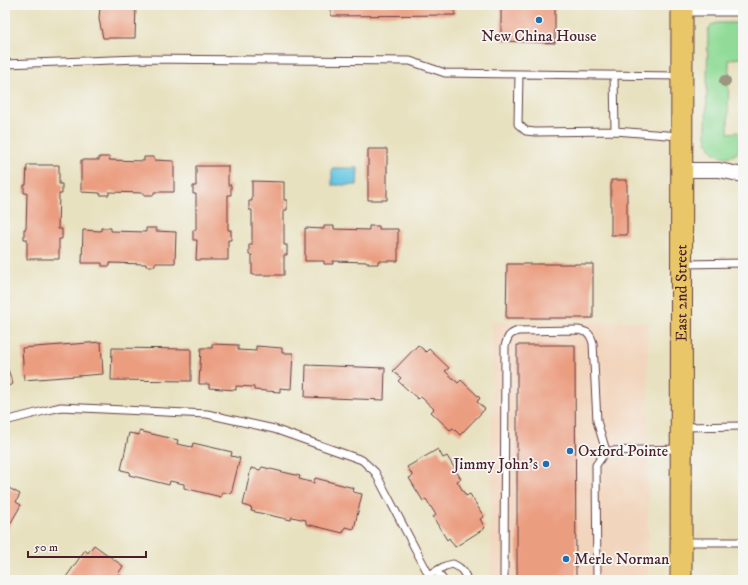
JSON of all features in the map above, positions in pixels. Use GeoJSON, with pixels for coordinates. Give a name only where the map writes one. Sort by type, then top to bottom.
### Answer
{"type":"FeatureCollection","features":[{"type":"Feature","properties":{"kind":"main road","name":"East 2nd Street"},"geometry":{"type":"LineString","coordinates":[[680,580],[682,8]]}},
{"type":"Feature","properties":{"kind":"street"},"geometry":{"type":"LineString","coordinates":[[682,170],[718,170],[743,175]]}},
{"type":"Feature","properties":{"kind":"lane"},"geometry":{"type":"LineString","coordinates":[[682,8],[733,9],[743,12]]}},
{"type":"Feature","properties":{"kind":"lane"},"geometry":{"type":"LineString","coordinates":[[5,64],[139,59],[410,61],[445,74],[682,76]]}},
{"type":"Feature","properties":{"kind":"lane"},"geometry":{"type":"LineString","coordinates":[[518,74],[518,124],[526,131],[616,131],[682,136]]}},
{"type":"Feature","properties":{"kind":"lane"},"geometry":{"type":"LineString","coordinates":[[614,75],[616,131]]}},
{"type":"Feature","properties":{"kind":"lane"},"geometry":{"type":"LineString","coordinates":[[682,264],[743,263]]}},
{"type":"Feature","properties":{"kind":"lane"},"geometry":{"type":"LineString","coordinates":[[504,580],[505,346],[510,334],[518,331],[578,330],[585,331],[591,335],[593,343],[597,421],[606,450]]}},
{"type":"Feature","properties":{"kind":"lane"},"geometry":{"type":"LineString","coordinates":[[5,422],[61,407],[207,414],[274,429],[362,460],[375,472],[430,575],[445,566],[453,564],[461,568],[466,575],[467,580]]}},
{"type":"Feature","properties":{"kind":"lane"},"geometry":{"type":"LineString","coordinates":[[681,427],[743,426]]}},
{"type":"Feature","properties":{"kind":"lane"},"geometry":{"type":"LineString","coordinates":[[606,450],[681,449]]}},
{"type":"Feature","properties":{"kind":"lane"},"geometry":{"type":"LineString","coordinates":[[597,580],[596,465],[606,450]]}},
{"type":"Feature","properties":{"kind":"lane"},"geometry":{"type":"LineString","coordinates":[[681,542],[743,542]]}},
{"type":"Feature","properties":{"kind":"lane"},"geometry":{"type":"LineString","coordinates":[[437,571],[443,580]]}},
{"type":"Feature","properties":{"kind":"shaded area","name":"Oxford Pointe"},"geometry":{"type":"Polygon","coordinates":[[[492,322],[648,322],[648,580],[491,580],[492,322]]]}},
{"type":"Feature","properties":{"kind":"green space"},"geometry":{"type":"Polygon","coordinates":[[[717,23],[738,23],[741,26],[741,37],[743,37],[743,58],[729,59],[728,133],[738,132],[741,135],[739,151],[727,157],[718,155],[711,149],[706,135],[708,30],[711,25],[717,23]]]}},
{"type":"Feature","properties":{"kind":"water"},"geometry":{"type":"Polygon","coordinates":[[[332,168],[358,168],[357,185],[332,185],[332,168]]]}},
{"type":"Feature","properties":{"kind":"building"},"geometry":{"type":"Polygon","coordinates":[[[100,5],[136,5],[135,38],[103,38],[99,19],[100,5]]]}},
{"type":"Feature","properties":{"kind":"building"},"geometry":{"type":"Polygon","coordinates":[[[331,5],[455,5],[455,15],[331,16],[331,5]]]}},
{"type":"Feature","properties":{"kind":"building"},"geometry":{"type":"Polygon","coordinates":[[[501,5],[555,5],[555,43],[501,41],[501,5]]]}},
{"type":"Feature","properties":{"kind":"building"},"geometry":{"type":"Polygon","coordinates":[[[368,149],[387,149],[387,200],[368,200],[368,149]]]}},
{"type":"Feature","properties":{"kind":"building"},"geometry":{"type":"Polygon","coordinates":[[[99,157],[110,157],[109,160],[144,161],[144,157],[154,157],[154,160],[174,161],[174,192],[154,192],[154,195],[144,195],[144,193],[109,192],[109,195],[100,195],[100,193],[81,192],[81,160],[99,160],[99,157]]]}},
{"type":"Feature","properties":{"kind":"building"},"geometry":{"type":"Polygon","coordinates":[[[27,165],[59,165],[59,184],[62,184],[62,194],[59,194],[58,229],[62,229],[62,239],[59,239],[59,259],[27,259],[27,239],[24,239],[24,229],[26,229],[27,193],[24,193],[24,185],[26,185],[27,165]]]}},
{"type":"Feature","properties":{"kind":"building"},"geometry":{"type":"Polygon","coordinates":[[[196,166],[228,166],[228,185],[231,185],[231,195],[228,195],[228,230],[231,230],[231,240],[228,240],[228,260],[196,260],[197,240],[193,240],[193,230],[196,230],[196,194],[193,194],[193,186],[196,186],[196,166]]]}},
{"type":"Feature","properties":{"kind":"building"},"geometry":{"type":"Polygon","coordinates":[[[611,180],[627,180],[627,235],[611,235],[611,180]]]}},
{"type":"Feature","properties":{"kind":"building"},"geometry":{"type":"Polygon","coordinates":[[[252,181],[284,182],[284,200],[287,200],[287,210],[284,210],[284,245],[287,245],[287,255],[284,255],[284,275],[252,275],[252,255],[249,255],[249,245],[252,245],[252,210],[249,210],[249,201],[252,201],[252,181]]]}},
{"type":"Feature","properties":{"kind":"building"},"geometry":{"type":"Polygon","coordinates":[[[324,226],[334,226],[334,229],[369,230],[369,226],[379,226],[379,229],[398,229],[398,261],[378,261],[378,264],[368,264],[369,262],[333,261],[333,264],[324,264],[324,261],[305,261],[305,228],[324,229],[324,226]]]}},
{"type":"Feature","properties":{"kind":"building"},"geometry":{"type":"Polygon","coordinates":[[[101,228],[111,228],[111,231],[146,232],[146,228],[156,228],[156,231],[176,232],[175,263],[155,263],[155,266],[146,266],[146,264],[110,263],[110,266],[102,266],[102,263],[82,263],[83,230],[101,231],[101,228]]]}},
{"type":"Feature","properties":{"kind":"building"},"geometry":{"type":"Polygon","coordinates":[[[507,264],[593,264],[593,318],[506,318],[507,264]]]}},
{"type":"Feature","properties":{"kind":"building"},"geometry":{"type":"Polygon","coordinates":[[[101,342],[103,374],[24,380],[22,348],[101,342]]]}},
{"type":"Feature","properties":{"kind":"building"},"geometry":{"type":"Polygon","coordinates":[[[212,344],[238,345],[238,350],[256,351],[256,346],[282,348],[282,353],[293,353],[291,389],[280,388],[280,392],[254,390],[254,387],[236,386],[236,390],[209,388],[209,384],[199,384],[201,348],[212,348],[212,344]]]}},
{"type":"Feature","properties":{"kind":"building"},"geometry":{"type":"Polygon","coordinates":[[[418,345],[426,352],[429,349],[449,368],[445,371],[458,383],[461,380],[480,398],[477,402],[485,409],[460,435],[453,428],[450,430],[431,412],[434,409],[421,397],[418,399],[398,381],[401,378],[393,371],[418,345]]]}},
{"type":"Feature","properties":{"kind":"building"},"geometry":{"type":"Polygon","coordinates":[[[517,345],[575,345],[576,580],[517,580],[517,345]]]}},
{"type":"Feature","properties":{"kind":"building"},"geometry":{"type":"Polygon","coordinates":[[[112,348],[191,349],[191,381],[111,380],[112,348]]]}},
{"type":"Feature","properties":{"kind":"building"},"geometry":{"type":"Polygon","coordinates":[[[5,361],[13,384],[5,387],[5,361]]]}},
{"type":"Feature","properties":{"kind":"building"},"geometry":{"type":"Polygon","coordinates":[[[306,365],[385,368],[384,400],[305,397],[306,365]]]}},
{"type":"Feature","properties":{"kind":"building"},"geometry":{"type":"Polygon","coordinates":[[[139,431],[178,440],[177,444],[192,447],[193,443],[232,452],[231,456],[240,458],[231,494],[222,492],[221,497],[184,488],[184,484],[170,481],[169,485],[129,475],[130,472],[121,470],[129,433],[139,435],[139,431]]]}},
{"type":"Feature","properties":{"kind":"building"},"geometry":{"type":"Polygon","coordinates":[[[438,449],[443,458],[447,456],[461,479],[457,481],[466,496],[470,494],[484,517],[480,519],[485,528],[455,547],[449,538],[447,540],[433,517],[436,515],[426,499],[423,501],[409,478],[413,476],[407,467],[438,449]]]}},
{"type":"Feature","properties":{"kind":"building"},"geometry":{"type":"Polygon","coordinates":[[[262,467],[300,476],[299,479],[314,483],[315,478],[354,488],[353,492],[362,494],[354,529],[345,527],[343,533],[306,524],[306,520],[292,517],[291,520],[251,511],[252,508],[243,505],[251,468],[260,470],[262,467]]]}},
{"type":"Feature","properties":{"kind":"building"},"geometry":{"type":"Polygon","coordinates":[[[5,486],[20,494],[16,502],[21,505],[5,533],[5,486]]]}},
{"type":"Feature","properties":{"kind":"building"},"geometry":{"type":"Polygon","coordinates":[[[94,545],[123,566],[118,574],[123,577],[121,580],[64,580],[85,550],[88,553],[94,545]]]}},
{"type":"Feature","properties":{"kind":"place","name":"New China House"},"geometry":{"type":"Point","coordinates":[539,20]}},
{"type":"Feature","properties":{"kind":"place","name":"Oxford Pointe"},"geometry":{"type":"Point","coordinates":[570,451]}},
{"type":"Feature","properties":{"kind":"place","name":"Jimmy John's"},"geometry":{"type":"Point","coordinates":[546,464]}},
{"type":"Feature","properties":{"kind":"place","name":"Merle Norman"},"geometry":{"type":"Point","coordinates":[566,559]}}]}
